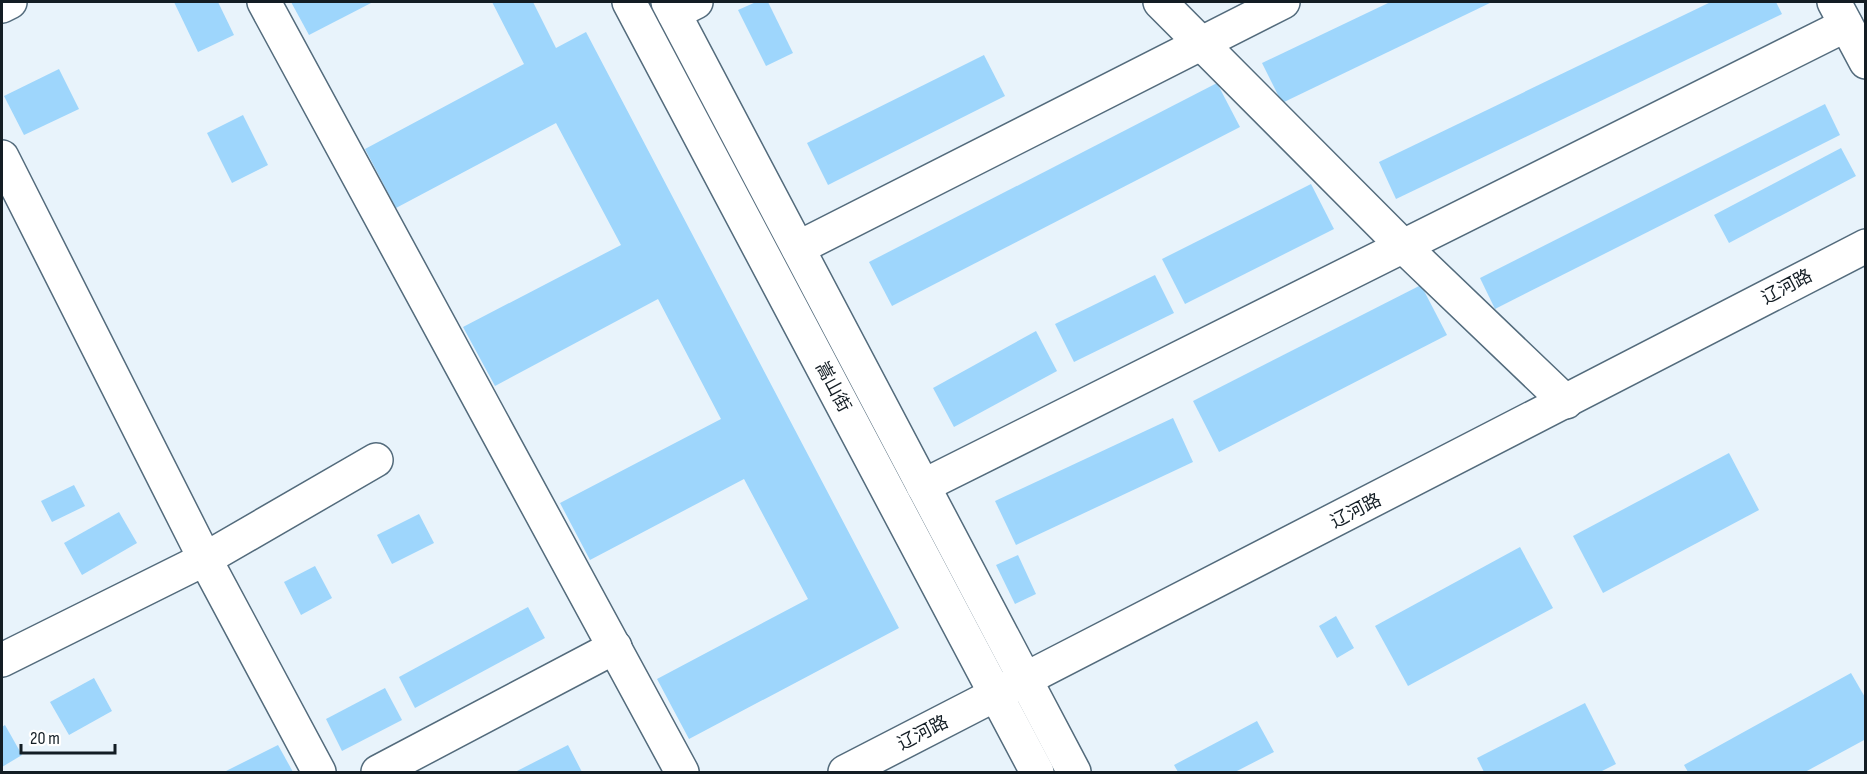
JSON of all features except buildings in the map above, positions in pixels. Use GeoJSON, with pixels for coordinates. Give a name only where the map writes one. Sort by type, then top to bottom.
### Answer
{"type":"FeatureCollection","features":[{"type":"Feature","properties":{"kind":"street"},"geometry":{"type":"LineString","coordinates":[[2,6],[10,2]]}},
{"type":"Feature","properties":{"kind":"street"},"geometry":{"type":"LineString","coordinates":[[264,2],[682,772]]}},
{"type":"Feature","properties":{"kind":"street","name":"嵩山街"},"geometry":{"type":"LineString","coordinates":[[628,2],[1037,772]]}},
{"type":"Feature","properties":{"kind":"street"},"geometry":{"type":"LineString","coordinates":[[1160,2],[1403,246],[1566,402]]}},
{"type":"Feature","properties":{"kind":"street"},"geometry":{"type":"LineString","coordinates":[[798,248],[1200,42],[1283,2]]}},
{"type":"Feature","properties":{"kind":"street","name":"嵩山街"},"geometry":{"type":"LineString","coordinates":[[679,5],[798,248],[1074,772]]}},
{"type":"Feature","properties":{"kind":"street"},"geometry":{"type":"LineString","coordinates":[[923,486],[1403,246],[1840,14],[1866,62]]}},
{"type":"Feature","properties":{"kind":"street"},"geometry":{"type":"LineString","coordinates":[[2,157],[205,559],[319,772]]}},
{"type":"Feature","properties":{"kind":"street","name":"辽河路"},"geometry":{"type":"LineString","coordinates":[[845,772],[997,696],[1866,246]]}},
{"type":"Feature","properties":{"kind":"street"},"geometry":{"type":"LineString","coordinates":[[2,660],[205,559],[376,460]]}},
{"type":"Feature","properties":{"kind":"street"},"geometry":{"type":"LineString","coordinates":[[378,772],[615,647]]}}]}
